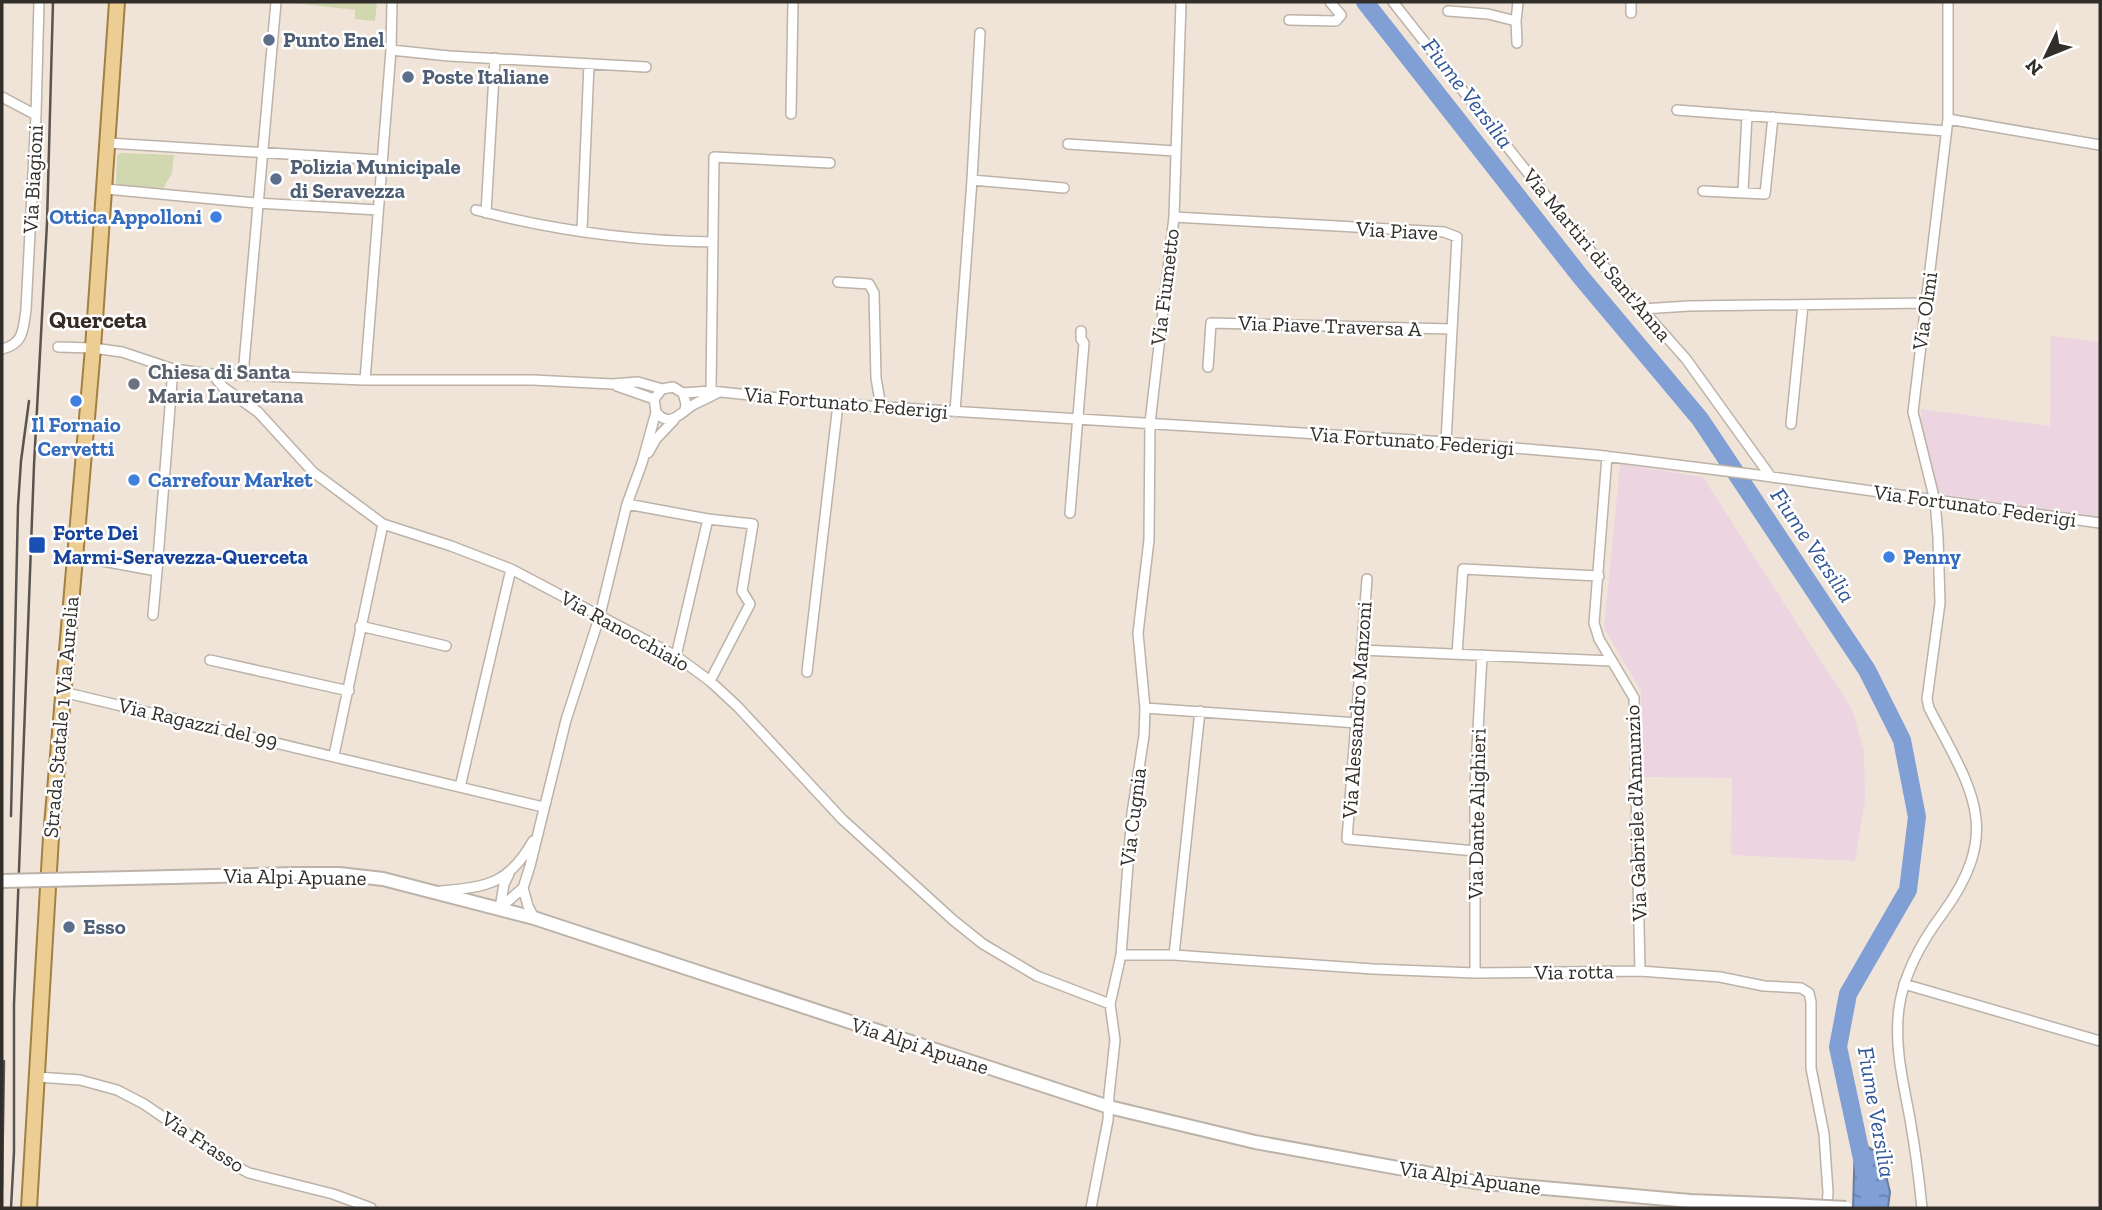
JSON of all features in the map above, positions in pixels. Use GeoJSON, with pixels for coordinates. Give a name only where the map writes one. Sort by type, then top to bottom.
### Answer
{"type":"FeatureCollection","features":[{"type":"Feature","properties":{"kind":"main road","name":"Strada Statale 1 Via Aurelia"},"geometry":{"type":"LineString","coordinates":[[29,1208],[51,837],[106,189],[117,2]]}},
{"type":"Feature","properties":{"kind":"main road","name":"Via Alpi Apuane"},"geometry":{"type":"LineString","coordinates":[[2,881],[294,874],[339,874],[383,879],[534,918],[1110,1107],[1255,1143],[1475,1182],[1690,1201],[1846,1208]]}},
{"type":"Feature","properties":{"kind":"street","name":"Via Biagioni"},"geometry":{"type":"LineString","coordinates":[[5,348],[16,344],[22,337],[26,310],[39,2]]}},
{"type":"Feature","properties":{"kind":"street"},"geometry":{"type":"LineString","coordinates":[[243,375],[256,203],[276,2]]}},
{"type":"Feature","properties":{"kind":"street"},"geometry":{"type":"LineString","coordinates":[[365,380],[391,50],[392,2]]}},
{"type":"Feature","properties":{"kind":"street"},"geometry":{"type":"LineString","coordinates":[[791,114],[793,2]]}},
{"type":"Feature","properties":{"kind":"street","name":"Via Fiumetto"},"geometry":{"type":"LineString","coordinates":[[1150,423],[1174,218],[1182,38],[1181,2]]}},
{"type":"Feature","properties":{"kind":"street"},"geometry":{"type":"LineString","coordinates":[[1289,20],[1336,21],[1340,15],[1330,2]]}},
{"type":"Feature","properties":{"kind":"street","name":"Via Martiri di Sant'Anna"},"geometry":{"type":"LineString","coordinates":[[1393,2],[1580,239],[1686,359],[1771,477]]}},
{"type":"Feature","properties":{"kind":"street"},"geometry":{"type":"LineString","coordinates":[[1517,43],[1518,2]]}},
{"type":"Feature","properties":{"kind":"street"},"geometry":{"type":"LineString","coordinates":[[1631,2],[1631,13]]}},
{"type":"Feature","properties":{"kind":"street","name":"Via Olmi"},"geometry":{"type":"LineString","coordinates":[[1922,1208],[1912,1131],[1897,1052],[1899,1008],[1904,984],[1918,949],[1965,878],[1978,834],[1972,797],[1927,699],[1940,603],[1935,501],[1913,412],[1948,119],[1948,2]]}},
{"type":"Feature","properties":{"kind":"street"},"geometry":{"type":"LineString","coordinates":[[1448,12],[1488,14],[1516,21]]}},
{"type":"Feature","properties":{"kind":"street"},"geometry":{"type":"LineString","coordinates":[[955,412],[980,33]]}},
{"type":"Feature","properties":{"kind":"street"},"geometry":{"type":"LineString","coordinates":[[391,50],[449,56],[646,67]]}},
{"type":"Feature","properties":{"kind":"street"},"geometry":{"type":"LineString","coordinates":[[486,213],[495,58]]}},
{"type":"Feature","properties":{"kind":"street"},"geometry":{"type":"LineString","coordinates":[[582,230],[589,64]]}},
{"type":"Feature","properties":{"kind":"street"},"geometry":{"type":"LineString","coordinates":[[2,97],[36,115]]}},
{"type":"Feature","properties":{"kind":"street"},"geometry":{"type":"LineString","coordinates":[[1677,110],[1946,131]]}},
{"type":"Feature","properties":{"kind":"street"},"geometry":{"type":"LineString","coordinates":[[1743,191],[1747,115]]}},
{"type":"Feature","properties":{"kind":"street"},"geometry":{"type":"LineString","coordinates":[[1703,191],[1765,194],[1773,117]]}},
{"type":"Feature","properties":{"kind":"street"},"geometry":{"type":"LineString","coordinates":[[1948,119],[2100,145]]}},
{"type":"Feature","properties":{"kind":"street"},"geometry":{"type":"LineString","coordinates":[[108,144],[382,160]]}},
{"type":"Feature","properties":{"kind":"street"},"geometry":{"type":"LineString","coordinates":[[1068,144],[1175,151]]}},
{"type":"Feature","properties":{"kind":"street"},"geometry":{"type":"LineString","coordinates":[[642,463],[656,439],[675,419],[715,391],[714,157],[830,163]]}},
{"type":"Feature","properties":{"kind":"street"},"geometry":{"type":"LineString","coordinates":[[972,180],[1064,188]]}},
{"type":"Feature","properties":{"kind":"street"},"geometry":{"type":"LineString","coordinates":[[106,189],[256,203],[378,210]]}},
{"type":"Feature","properties":{"kind":"street"},"geometry":{"type":"LineString","coordinates":[[475,210],[636,239],[713,242]]}},
{"type":"Feature","properties":{"kind":"street","name":"Via Piave"},"geometry":{"type":"LineString","coordinates":[[1174,218],[1444,232],[1457,237],[1446,442]]}},
{"type":"Feature","properties":{"kind":"street"},"geometry":{"type":"LineString","coordinates":[[838,282],[869,284],[874,293],[876,378],[881,407]]}},
{"type":"Feature","properties":{"kind":"street"},"geometry":{"type":"LineString","coordinates":[[1642,309],[1927,303]]}},
{"type":"Feature","properties":{"kind":"street"},"geometry":{"type":"LineString","coordinates":[[1791,424],[1803,305]]}},
{"type":"Feature","properties":{"kind":"street","name":"Via Piave Traversa A"},"geometry":{"type":"LineString","coordinates":[[1208,367],[1211,323],[1451,330]]}},
{"type":"Feature","properties":{"kind":"street"},"geometry":{"type":"LineString","coordinates":[[1070,513],[1084,343],[1081,331]]}},
{"type":"Feature","properties":{"kind":"street"},"geometry":{"type":"LineString","coordinates":[[58,346],[122,352],[173,369],[212,374],[365,380],[533,380],[612,384],[638,382],[662,389],[673,387],[683,393],[685,410]]}},
{"type":"Feature","properties":{"kind":"street"},"geometry":{"type":"LineString","coordinates":[[153,615],[173,369]]}},
{"type":"Feature","properties":{"kind":"street","name":"Via Ranocchiaio"},"geometry":{"type":"LineString","coordinates":[[212,374],[223,387],[258,412],[313,472],[383,524],[510,569],[676,656],[710,681],[738,707],[842,819],[963,928],[983,944],[1037,976],[1110,1004]]}},
{"type":"Feature","properties":{"kind":"street"},"geometry":{"type":"LineString","coordinates":[[612,384],[654,400]]}},
{"type":"Feature","properties":{"kind":"street"},"geometry":{"type":"LineString","coordinates":[[534,918],[523,888],[566,720],[600,615],[627,504],[656,412],[654,400],[662,389]]}},
{"type":"Feature","properties":{"kind":"street","name":"Via Fortunato Federigi"},"geometry":{"type":"LineString","coordinates":[[683,393],[715,391],[838,404],[1446,442],[1607,456],[2100,523]]}},
{"type":"Feature","properties":{"kind":"street"},"geometry":{"type":"LineString","coordinates":[[807,672],[838,404]]}},
{"type":"Feature","properties":{"kind":"street"},"geometry":{"type":"LineString","coordinates":[[656,412],[664,419],[675,419]]}},
{"type":"Feature","properties":{"kind":"street","name":"Via Cugnia"},"geometry":{"type":"LineString","coordinates":[[1091,1208],[1110,1107],[1115,1040],[1110,1004],[1121,955],[1132,813],[1144,736],[1145,708],[1138,633],[1149,540],[1150,423]]}},
{"type":"Feature","properties":{"kind":"street","name":"Via Gabriele d'Annunzio"},"geometry":{"type":"LineString","coordinates":[[1607,456],[1594,623],[1599,639],[1634,698],[1640,971]]}},
{"type":"Feature","properties":{"kind":"street"},"geometry":{"type":"LineString","coordinates":[[627,504],[752,524],[742,591],[750,604],[710,681]]}},
{"type":"Feature","properties":{"kind":"street"},"geometry":{"type":"LineString","coordinates":[[676,656],[708,519]]}},
{"type":"Feature","properties":{"kind":"street"},"geometry":{"type":"LineString","coordinates":[[334,755],[383,524]]}},
{"type":"Feature","properties":{"kind":"street"},"geometry":{"type":"LineString","coordinates":[[75,556],[157,571]]}},
{"type":"Feature","properties":{"kind":"street"},"geometry":{"type":"LineString","coordinates":[[460,787],[510,569]]}},
{"type":"Feature","properties":{"kind":"street"},"geometry":{"type":"LineString","coordinates":[[1457,654],[1464,569],[1599,576]]}},
{"type":"Feature","properties":{"kind":"street","name":"Via Alessandro Manzoni"},"geometry":{"type":"LineString","coordinates":[[1367,579],[1347,839],[1475,851]]}},
{"type":"Feature","properties":{"kind":"street"},"geometry":{"type":"LineString","coordinates":[[360,626],[446,646]]}},
{"type":"Feature","properties":{"kind":"street"},"geometry":{"type":"LineString","coordinates":[[1361,650],[1612,661]]}},
{"type":"Feature","properties":{"kind":"street","name":"Via Dante Alighieri"},"geometry":{"type":"LineString","coordinates":[[1475,973],[1475,786],[1482,655]]}},
{"type":"Feature","properties":{"kind":"street"},"geometry":{"type":"LineString","coordinates":[[210,660],[349,691]]}},
{"type":"Feature","properties":{"kind":"street","name":"Via Ragazzi del 99"},"geometry":{"type":"LineString","coordinates":[[63,692],[543,807]]}},
{"type":"Feature","properties":{"kind":"street"},"geometry":{"type":"LineString","coordinates":[[1145,708],[1357,723]]}},
{"type":"Feature","properties":{"kind":"street"},"geometry":{"type":"LineString","coordinates":[[1174,955],[1200,711]]}},
{"type":"Feature","properties":{"kind":"street"},"geometry":{"type":"LineString","coordinates":[[500,908],[504,884],[537,833]]}},
{"type":"Feature","properties":{"kind":"street"},"geometry":{"type":"LineString","coordinates":[[433,891],[479,888],[509,874]]}},
{"type":"Feature","properties":{"kind":"street"},"geometry":{"type":"LineString","coordinates":[[500,908],[523,888]]}},
{"type":"Feature","properties":{"kind":"street","name":"Via rotta"},"geometry":{"type":"LineString","coordinates":[[1121,955],[1174,955],[1475,973],[1640,971],[1720,977],[1764,986],[1801,989],[1809,993],[1811,1002],[1811,1068],[1824,1134],[1827,1208]]}},
{"type":"Feature","properties":{"kind":"street"},"geometry":{"type":"LineString","coordinates":[[1904,984],[2100,1041]]}},
{"type":"Feature","properties":{"kind":"street","name":"Via Frasso"},"geometry":{"type":"LineString","coordinates":[[37,1077],[80,1080],[117,1090],[144,1104],[249,1173],[333,1194],[371,1208]]}},
{"type":"Feature","properties":{"kind":"shaded area"},"geometry":{"type":"Polygon","coordinates":[[[2051,336],[2100,342],[2100,517],[1938,494],[1922,431],[1921,409],[2050,426],[2051,336]]]}},
{"type":"Feature","properties":{"kind":"shaded area"},"geometry":{"type":"Polygon","coordinates":[[[1620,464],[1703,477],[1852,709],[1864,751],[1865,801],[1855,861],[1731,855],[1732,778],[1643,777],[1641,691],[1604,628],[1620,464]]]}},
{"type":"Feature","properties":{"kind":"green space"},"geometry":{"type":"Polygon","coordinates":[[[286,2],[377,2],[375,21],[355,19],[355,10],[286,2]]]}},
{"type":"Feature","properties":{"kind":"green space"},"geometry":{"type":"Polygon","coordinates":[[[117,155],[174,155],[172,173],[162,190],[119,186],[116,183],[117,155]]]}},
{"type":"Feature","properties":{"kind":"water"},"geometry":{"type":"Polygon","coordinates":[[[1855,1139],[1881,1155],[1890,1192],[1888,1208],[1853,1208],[1855,1139]]]}},
{"type":"Feature","properties":{"kind":"waterway","name":"Fiume Versilia"},"geometry":{"type":"LineString","coordinates":[[1365,2],[1580,276],[1700,419],[1867,670],[1902,740],[1917,817],[1908,890],[1848,994],[1838,1047],[1870,1196],[1869,1208]]}},
{"type":"Feature","properties":{"kind":"railway"},"geometry":{"type":"LineString","coordinates":[[11,1208],[14,1152],[14,1005],[34,465],[47,223],[53,2]]}},
{"type":"Feature","properties":{"kind":"railway"},"geometry":{"type":"LineString","coordinates":[[11,816],[18,506],[29,401]]}},
{"type":"Feature","properties":{"kind":"railway"},"geometry":{"type":"LineString","coordinates":[[2,1189],[4,1061]]}},
{"type":"Feature","properties":{"kind":"place","name":"Punto Enel"},"geometry":{"type":"Point","coordinates":[269,40]}},
{"type":"Feature","properties":{"kind":"place","name":"Poste Italiane"},"geometry":{"type":"Point","coordinates":[408,77]}},
{"type":"Feature","properties":{"kind":"place","name":"Polizia Municipale di Seravezza"},"geometry":{"type":"Point","coordinates":[276,179]}},
{"type":"Feature","properties":{"kind":"place","name":"Ottica Appolloni"},"geometry":{"type":"Point","coordinates":[216,217]}},
{"type":"Feature","properties":{"kind":"place","name":"Chiesa di Santa Maria Lauretana"},"geometry":{"type":"Point","coordinates":[134,384]}},
{"type":"Feature","properties":{"kind":"place","name":"Il Fornaio Cervetti"},"geometry":{"type":"Point","coordinates":[76,401]}},
{"type":"Feature","properties":{"kind":"place","name":"Carrefour Market"},"geometry":{"type":"Point","coordinates":[134,480]}},
{"type":"Feature","properties":{"kind":"place","name":"Forte Dei Marmi-Seravezza-Querceta"},"geometry":{"type":"Point","coordinates":[37,545]}},
{"type":"Feature","properties":{"kind":"place","name":"Penny"},"geometry":{"type":"Point","coordinates":[1889,557]}},
{"type":"Feature","properties":{"kind":"place","name":"Esso"},"geometry":{"type":"Point","coordinates":[69,927]}},
{"type":"Feature","properties":{"kind":"district","name":"Querceta"},"geometry":{"type":"Point","coordinates":[98,320]}}]}
